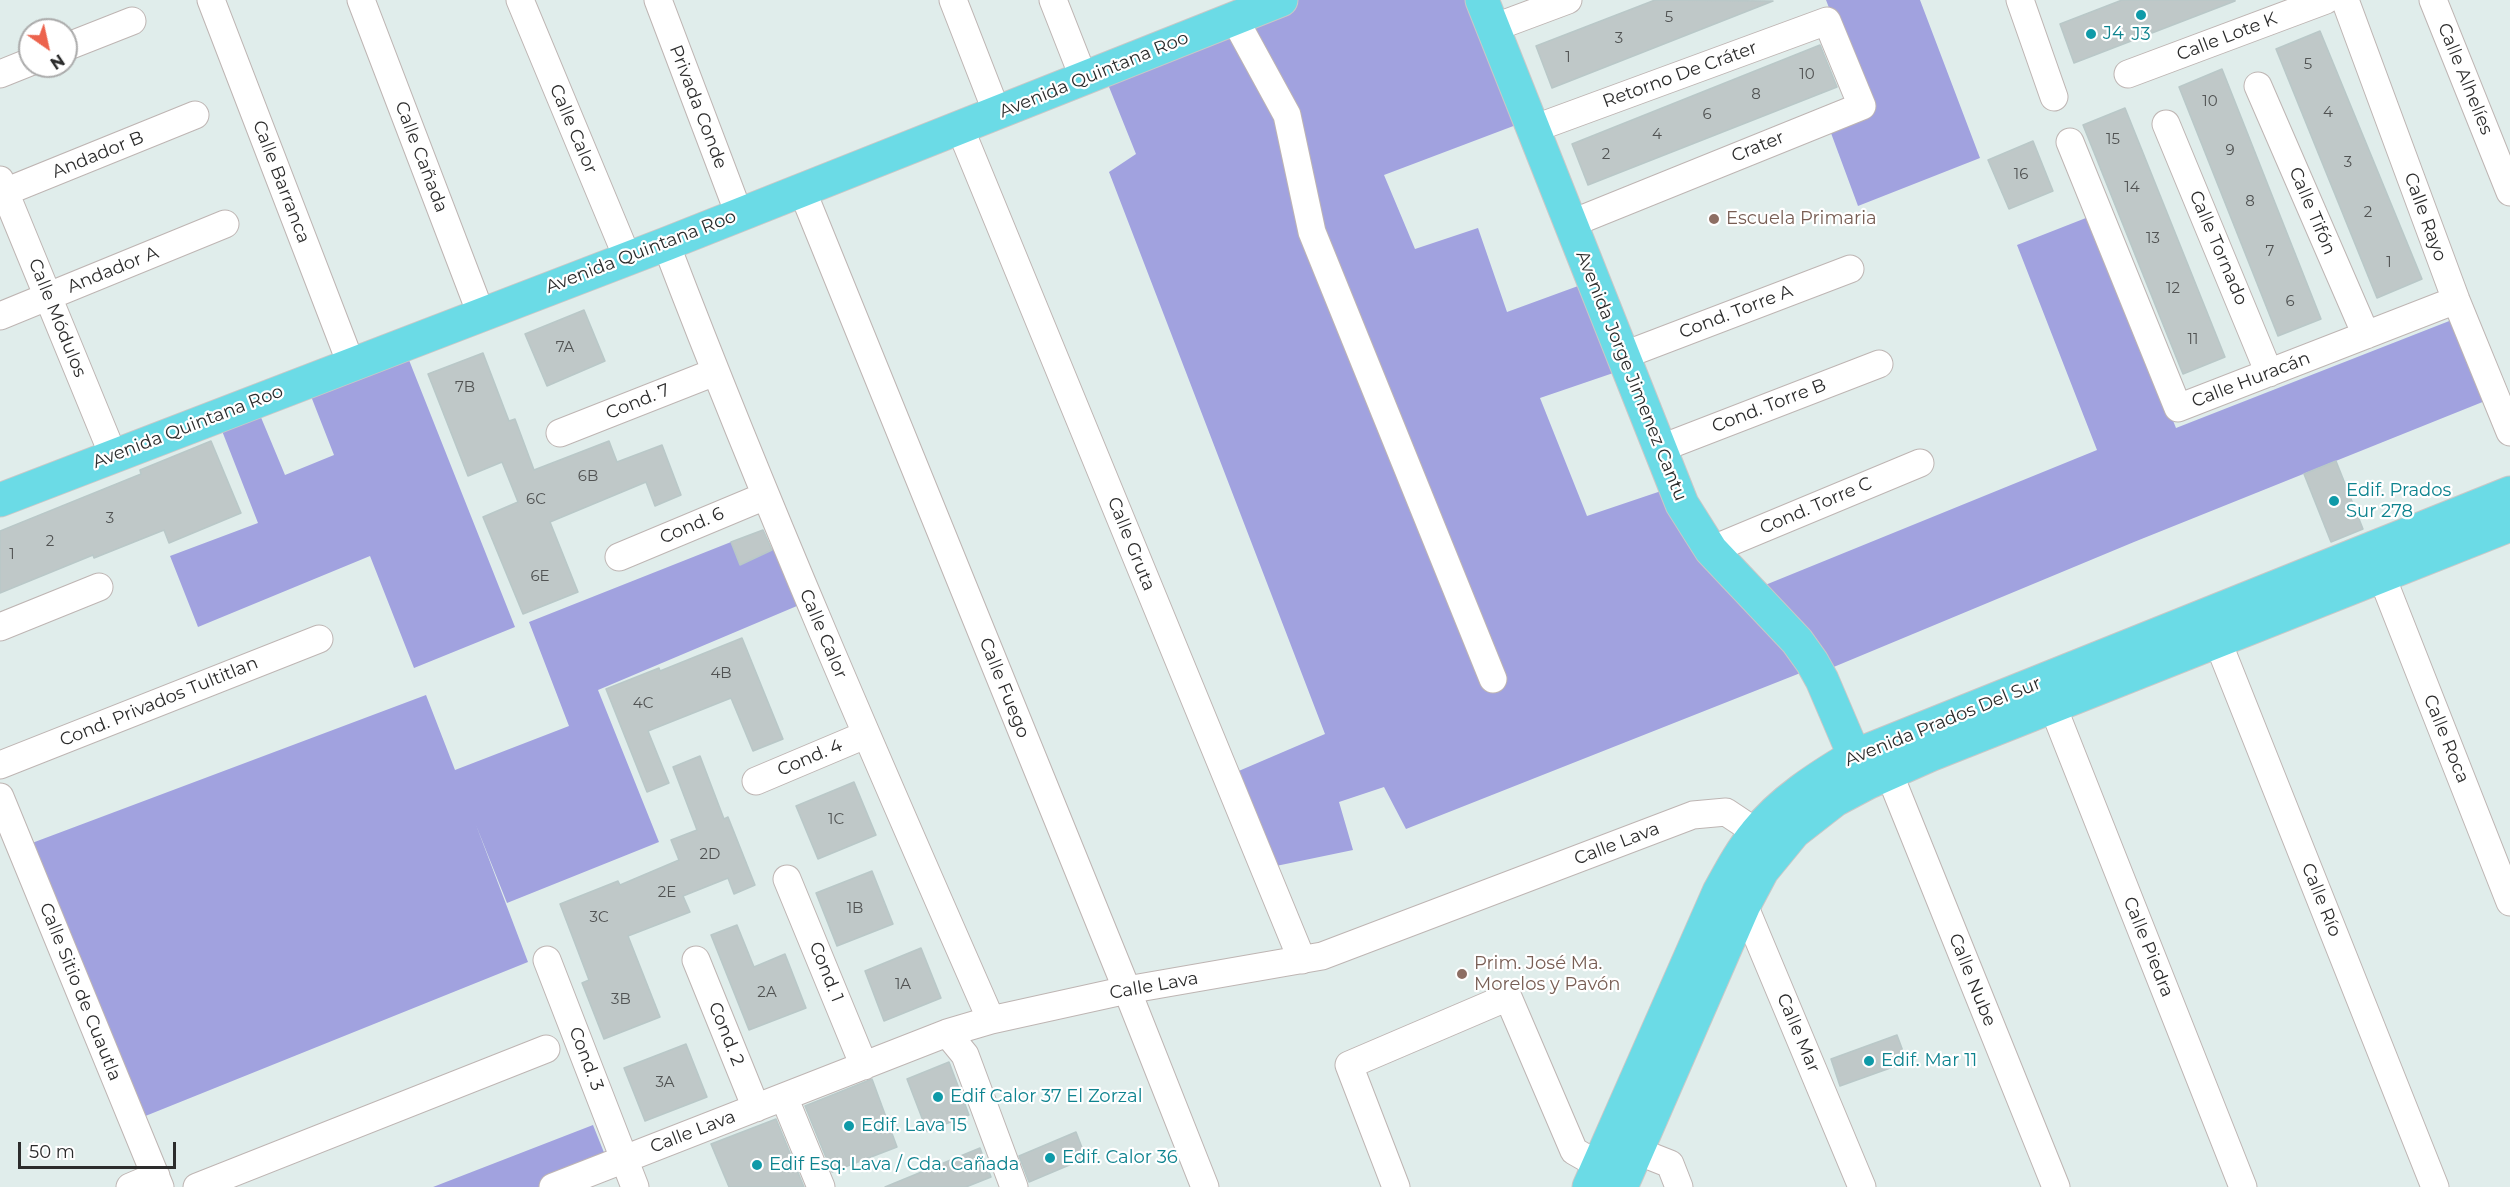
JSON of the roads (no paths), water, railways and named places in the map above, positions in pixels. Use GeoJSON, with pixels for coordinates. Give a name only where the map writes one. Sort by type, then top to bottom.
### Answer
{"type":"FeatureCollection","features":[{"type":"Feature","properties":{"kind":"main road","name":"Avenida Quintana Roo"},"geometry":{"type":"LineString","coordinates":[[0,500],[627,257],[666,244],[1281,0]]}},
{"type":"Feature","properties":{"kind":"main road","name":"Avenida Jorge Jimenez Cantu"},"geometry":{"type":"LineString","coordinates":[[1488,14],[1682,504],[1711,550],[1797,641],[1812,662],[1870,771]]}},
{"type":"Feature","properties":{"kind":"main road","name":"Avenida Prados Del Sur"},"geometry":{"type":"LineString","coordinates":[[1731,898],[1762,871],[1794,832],[1870,771],[2212,627],[2510,493]]}},
{"type":"Feature","properties":{"kind":"main road","name":"Avenida Prados Del Sur"},"geometry":{"type":"LineString","coordinates":[[1614,1174],[1731,898],[1756,832],[1780,808],[1821,776],[1870,771],[2053,707],[2212,627],[2382,577],[2510,525]]}},
{"type":"Feature","properties":{"kind":"street","name":"Calle Barranca"},"geometry":{"type":"LineString","coordinates":[[211,0],[351,364]]}},
{"type":"Feature","properties":{"kind":"street","name":"Calle Cañada"},"geometry":{"type":"LineString","coordinates":[[361,0],[482,314]]}},
{"type":"Feature","properties":{"kind":"street","name":"Calle Calor"},"geometry":{"type":"LineString","coordinates":[[520,0],[627,257]]}},
{"type":"Feature","properties":{"kind":"street","name":"Privada Conde"},"geometry":{"type":"LineString","coordinates":[[658,0],[739,214]]}},
{"type":"Feature","properties":{"kind":"street"},"geometry":{"type":"LineString","coordinates":[[953,0],[997,113]]}},
{"type":"Feature","properties":{"kind":"street"},"geometry":{"type":"LineString","coordinates":[[1053,0],[1084,79]]}},
{"type":"Feature","properties":{"kind":"street"},"geometry":{"type":"LineString","coordinates":[[1488,14],[1568,0]]}},
{"type":"Feature","properties":{"kind":"street"},"geometry":{"type":"LineString","coordinates":[[2020,0],[2054,97]]}},
{"type":"Feature","properties":{"kind":"street","name":"Calle Lote K"},"geometry":{"type":"LineString","coordinates":[[2128,74],[2326,0]]}},
{"type":"Feature","properties":{"kind":"street","name":"Calle Rayo"},"geometry":{"type":"LineString","coordinates":[[2344,0],[2456,300],[2510,432]]}},
{"type":"Feature","properties":{"kind":"street","name":"Calle Alhelíes"},"geometry":{"type":"LineString","coordinates":[[2433,0],[2510,192]]}},
{"type":"Feature","properties":{"kind":"street"},"geometry":{"type":"LineString","coordinates":[[1234,18],[1287,115],[1312,232],[1493,679]]}},
{"type":"Feature","properties":{"kind":"street"},"geometry":{"type":"LineString","coordinates":[[78,43],[132,21]]}},
{"type":"Feature","properties":{"kind":"street","name":"Retorno De Cráter"},"geometry":{"type":"LineString","coordinates":[[1533,129],[1827,21]]}},
{"type":"Feature","properties":{"kind":"street","name":"Crater"},"geometry":{"type":"LineString","coordinates":[[1570,224],[1862,106],[1827,21]]}},
{"type":"Feature","properties":{"kind":"street"},"geometry":{"type":"LineString","coordinates":[[0,74],[18,67]]}},
{"type":"Feature","properties":{"kind":"street","name":"Calle Tifón"},"geometry":{"type":"LineString","coordinates":[[2258,86],[2366,335]]}},
{"type":"Feature","properties":{"kind":"street","name":"Andador B"},"geometry":{"type":"LineString","coordinates":[[2,189],[195,115]]}},
{"type":"Feature","properties":{"kind":"street","name":"Calle Tornado"},"geometry":{"type":"LineString","coordinates":[[2166,124],[2269,373]]}},
{"type":"Feature","properties":{"kind":"street","name":"Calle Gruta"},"geometry":{"type":"LineString","coordinates":[[960,128],[1302,960]]}},
{"type":"Feature","properties":{"kind":"street","name":"Calle Huracán"},"geometry":{"type":"LineString","coordinates":[[2070,142],[2178,408],[2456,300]]}},
{"type":"Feature","properties":{"kind":"street","name":"Calle Módulos"},"geometry":{"type":"LineString","coordinates":[[2,189],[113,455]]}},
{"type":"Feature","properties":{"kind":"street","name":"Calle Fuego"},"geometry":{"type":"LineString","coordinates":[[802,190],[1205,1187]]}},
{"type":"Feature","properties":{"kind":"street","name":"Andador A"},"geometry":{"type":"LineString","coordinates":[[0,316],[225,224]]}},
{"type":"Feature","properties":{"kind":"street","name":"Calle Calor"},"geometry":{"type":"LineString","coordinates":[[666,244],[765,496],[865,735],[991,1020]]}},
{"type":"Feature","properties":{"kind":"street","name":"Cond. Torre A"},"geometry":{"type":"LineString","coordinates":[[1622,356],[1850,269]]}},
{"type":"Feature","properties":{"kind":"street","name":"Cond. Torre B"},"geometry":{"type":"LineString","coordinates":[[1659,449],[1879,364]]}},
{"type":"Feature","properties":{"kind":"street","name":"Cond. 7"},"geometry":{"type":"LineString","coordinates":[[560,432],[715,372]]}},
{"type":"Feature","properties":{"kind":"street","name":"Cond. Torre C"},"geometry":{"type":"LineString","coordinates":[[1711,550],[1920,463]]}},
{"type":"Feature","properties":{"kind":"street","name":"Cond. 6"},"geometry":{"type":"LineString","coordinates":[[619,557],[765,496]]}},
{"type":"Feature","properties":{"kind":"street","name":"Calle Roca"},"geometry":{"type":"LineString","coordinates":[[2382,577],[2510,902]]}},
{"type":"Feature","properties":{"kind":"street"},"geometry":{"type":"LineString","coordinates":[[0,627],[99,587]]}},
{"type":"Feature","properties":{"kind":"street","name":"Calle Río"},"geometry":{"type":"LineString","coordinates":[[2212,627],[2435,1187]]}},
{"type":"Feature","properties":{"kind":"street","name":"Cond. Privados Tultitlan"},"geometry":{"type":"LineString","coordinates":[[0,765],[319,639]]}},
{"type":"Feature","properties":{"kind":"street","name":"Calle Piedra"},"geometry":{"type":"LineString","coordinates":[[2053,707],[2243,1187]]}},
{"type":"Feature","properties":{"kind":"street","name":"Cond. 4"},"geometry":{"type":"LineString","coordinates":[[756,781],[865,735]]}},
{"type":"Feature","properties":{"kind":"street","name":"Calle Nube"},"geometry":{"type":"LineString","coordinates":[[1870,771],[2056,1187]]}},
{"type":"Feature","properties":{"kind":"street","name":"Calle Sitio de Cuautla"},"geometry":{"type":"LineString","coordinates":[[0,797],[158,1181]]}},
{"type":"Feature","properties":{"kind":"street","name":"Calle Lava"},"geometry":{"type":"LineString","coordinates":[[553,1187],[947,1033],[991,1020],[1127,990],[1322,956],[1693,815],[1725,812],[1756,832]]}},
{"type":"Feature","properties":{"kind":"street","name":"Cond. 1"},"geometry":{"type":"LineString","coordinates":[[787,879],[864,1066]]}},
{"type":"Feature","properties":{"kind":"street","name":"Calle Mar"},"geometry":{"type":"LineString","coordinates":[[1731,898],[1862,1187]]}},
{"type":"Feature","properties":{"kind":"street","name":"Cond. 3"},"geometry":{"type":"LineString","coordinates":[[548,960],[635,1187]]}},
{"type":"Feature","properties":{"kind":"street","name":"Cond. 2"},"geometry":{"type":"LineString","coordinates":[[696,960],[756,1108]]}},
{"type":"Feature","properties":{"kind":"street"},"geometry":{"type":"LineString","coordinates":[[1396,1187],[1349,1065],[1508,997],[1574,1151],[1614,1174],[1670,1164],[1679,1187]]}},
{"type":"Feature","properties":{"kind":"street"},"geometry":{"type":"LineString","coordinates":[[947,1033],[966,1055],[1014,1187]]}},
{"type":"Feature","properties":{"kind":"street"},"geometry":{"type":"LineString","coordinates":[[197,1187],[546,1049]]}},
{"type":"Feature","properties":{"kind":"street"},"geometry":{"type":"LineString","coordinates":[[784,1097],[822,1187]]}},
{"type":"Feature","properties":{"kind":"street"},"geometry":{"type":"LineString","coordinates":[[130,1187],[158,1181]]}},
{"type":"Feature","properties":{"kind":"place","name":"J3"},"geometry":{"type":"Point","coordinates":[2141,15]}},
{"type":"Feature","properties":{"kind":"place","name":"J4"},"geometry":{"type":"Point","coordinates":[2091,34]}},
{"type":"Feature","properties":{"kind":"place","name":"Escuela Primaria"},"geometry":{"type":"Point","coordinates":[1714,219]}},
{"type":"Feature","properties":{"kind":"place","name":"Edif. Prados Sur 278"},"geometry":{"type":"Point","coordinates":[2334,501]}},
{"type":"Feature","properties":{"kind":"place","name":"Prim. José Ma. Morelos y Pavón"},"geometry":{"type":"Point","coordinates":[1462,974]}},
{"type":"Feature","properties":{"kind":"place","name":"Edif. Mar 11"},"geometry":{"type":"Point","coordinates":[1869,1061]}},
{"type":"Feature","properties":{"kind":"place","name":"Edif Calor 37 El Zorzal"},"geometry":{"type":"Point","coordinates":[938,1097]}},
{"type":"Feature","properties":{"kind":"place","name":"Edif. Lava 15"},"geometry":{"type":"Point","coordinates":[849,1126]}},
{"type":"Feature","properties":{"kind":"place","name":"Edif. Calor 36"},"geometry":{"type":"Point","coordinates":[1050,1158]}},
{"type":"Feature","properties":{"kind":"place","name":"Edif Esq. Lava / Cda. Cañada"},"geometry":{"type":"Point","coordinates":[757,1165]}}]}
